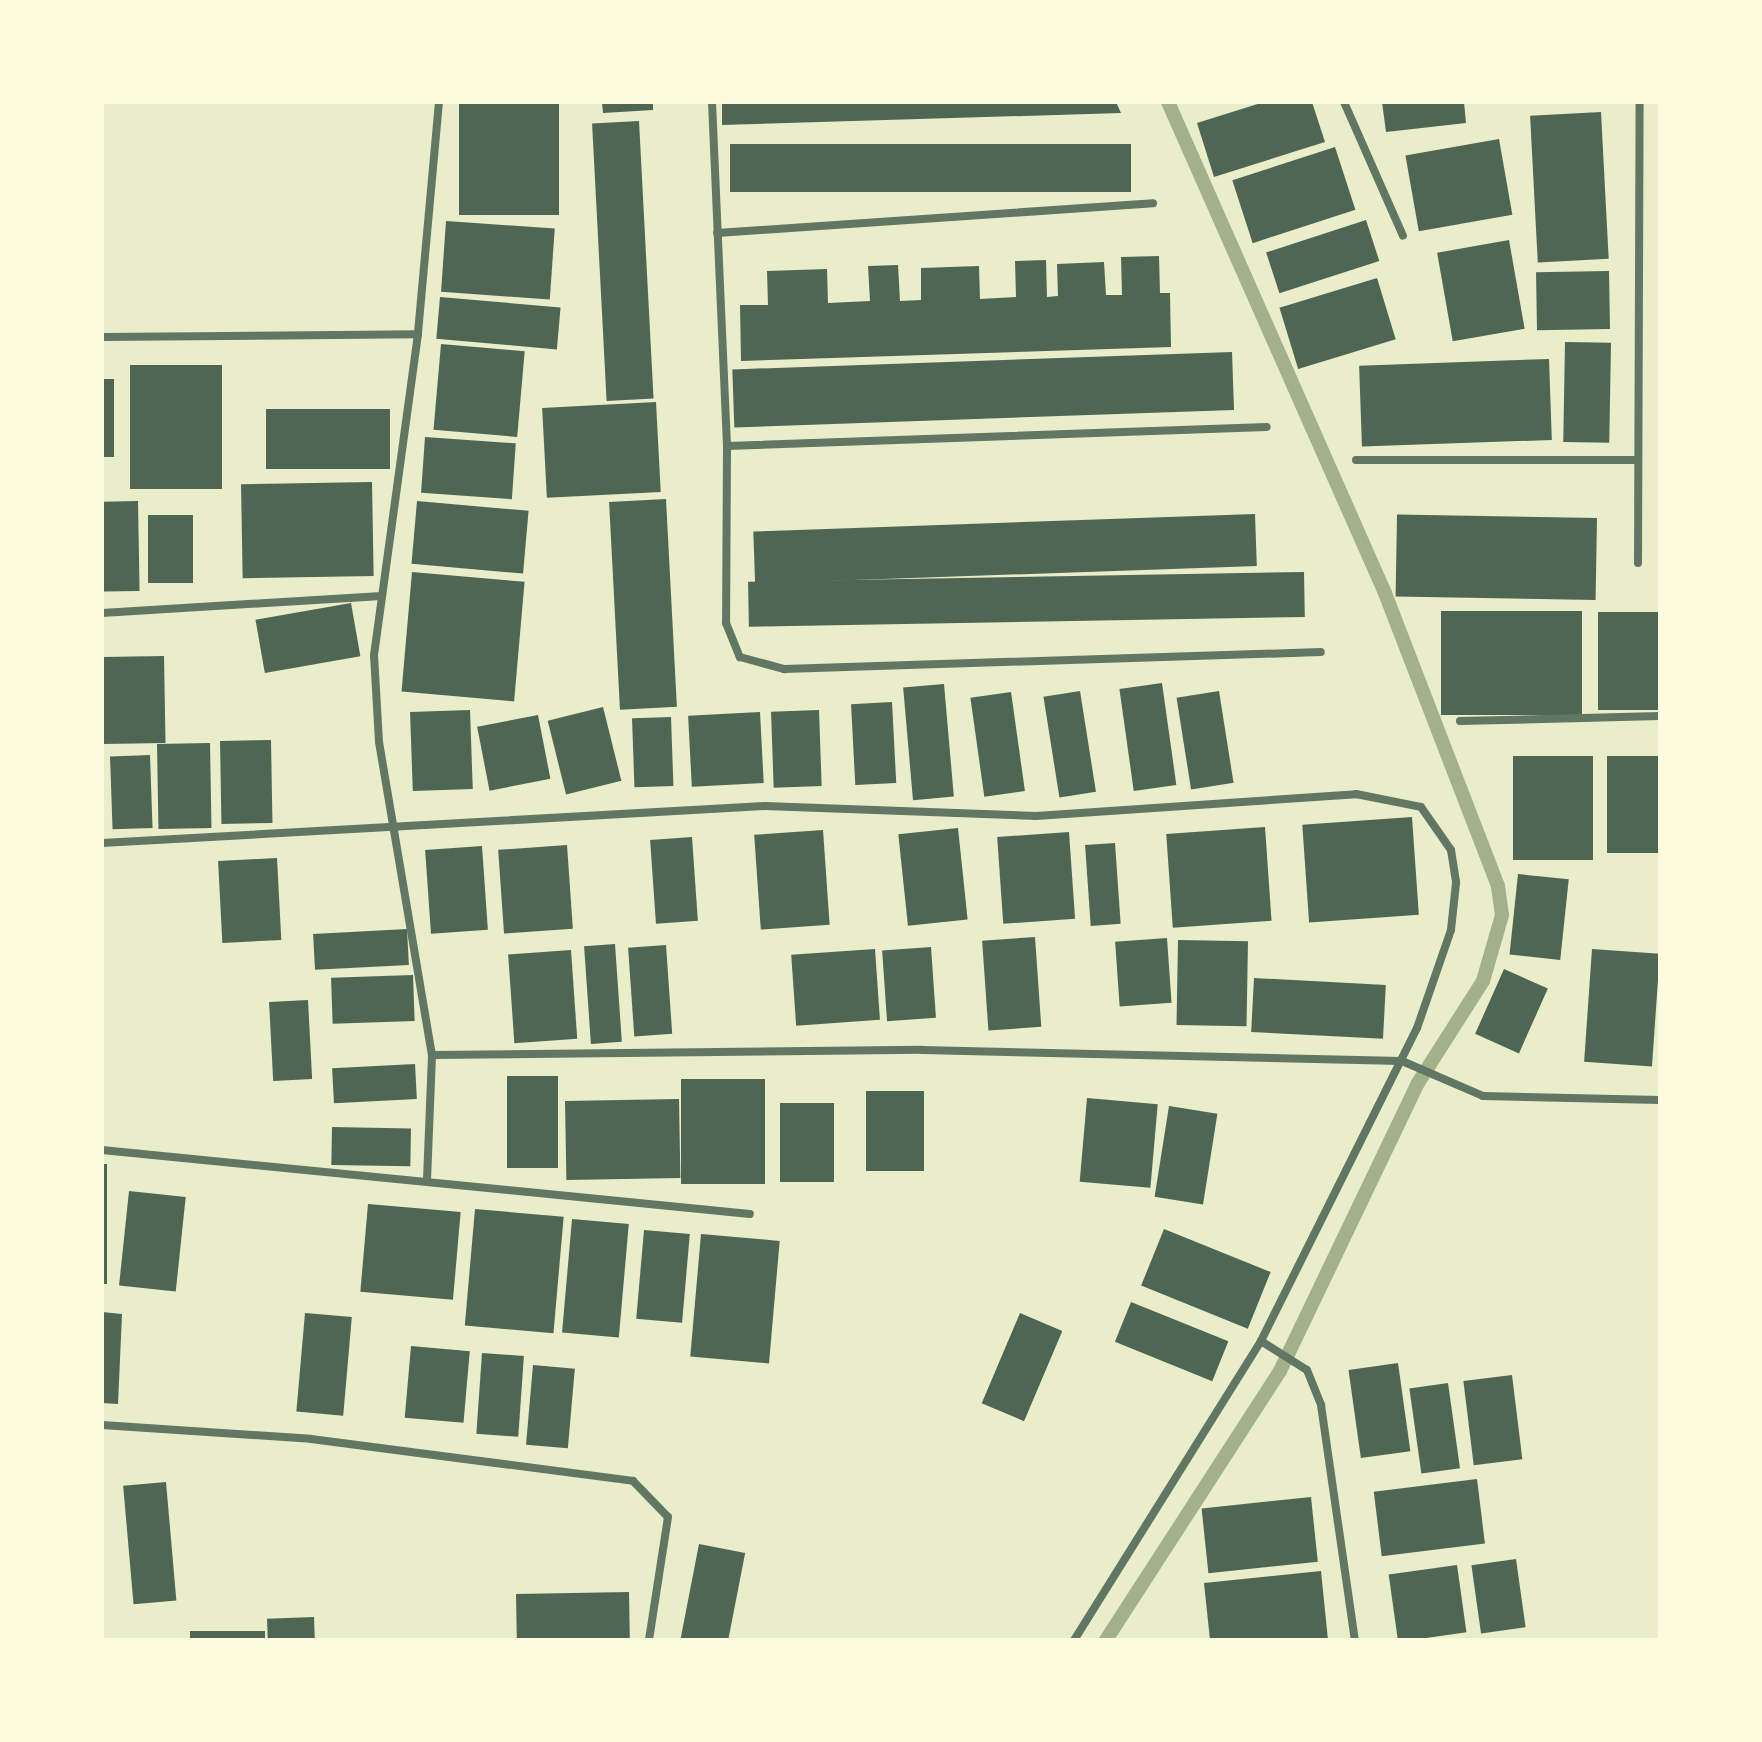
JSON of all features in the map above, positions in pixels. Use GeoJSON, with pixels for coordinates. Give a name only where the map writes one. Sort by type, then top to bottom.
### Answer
{"type":"FeatureCollection","features":[{"type":"Feature","properties":{"kind":"street"},"geometry":{"type":"LineString","coordinates":[[427,1180],[432,1055],[398,825],[374,705],[381,596],[418,334],[439,102]]}},
{"type":"Feature","properties":{"kind":"street"},"geometry":{"type":"LineString","coordinates":[[712,102],[727,446],[726,623],[740,657],[759,665],[1321,652]]}},
{"type":"Feature","properties":{"kind":"street"},"geometry":{"type":"LineString","coordinates":[[1344,102],[1403,236]]}},
{"type":"Feature","properties":{"kind":"street"},"geometry":{"type":"LineString","coordinates":[[1638,563],[1635,460],[1640,102]]}},
{"type":"Feature","properties":{"kind":"street"},"geometry":{"type":"LineString","coordinates":[[717,233],[1153,203]]}},
{"type":"Feature","properties":{"kind":"street"},"geometry":{"type":"LineString","coordinates":[[102,337],[418,334]]}},
{"type":"Feature","properties":{"kind":"street"},"geometry":{"type":"LineString","coordinates":[[727,446],[1267,427]]}},
{"type":"Feature","properties":{"kind":"street"},"geometry":{"type":"LineString","coordinates":[[1356,460],[1635,460]]}},
{"type":"Feature","properties":{"kind":"street"},"geometry":{"type":"LineString","coordinates":[[102,613],[381,596]]}},
{"type":"Feature","properties":{"kind":"street"},"geometry":{"type":"LineString","coordinates":[[1460,721],[1660,716]]}},
{"type":"Feature","properties":{"kind":"street"},"geometry":{"type":"LineString","coordinates":[[102,843],[765,806],[1036,816],[1391,795],[1421,807],[1440,825],[1456,883],[1451,930],[1402,1061],[1261,1341],[1074,1640]]}},
{"type":"Feature","properties":{"kind":"street"},"geometry":{"type":"LineString","coordinates":[[432,1055],[922,1050],[1402,1061],[1483,1096],[1660,1100]]}},
{"type":"Feature","properties":{"kind":"street"},"geometry":{"type":"LineString","coordinates":[[102,1150],[750,1214]]}},
{"type":"Feature","properties":{"kind":"street"},"geometry":{"type":"LineString","coordinates":[[1261,1341],[1307,1370],[1326,1433],[1355,1640]]}},
{"type":"Feature","properties":{"kind":"street"},"geometry":{"type":"LineString","coordinates":[[102,1425],[311,1439],[633,1481],[668,1517],[649,1640]]}},
{"type":"Feature","properties":{"kind":"building"},"geometry":{"type":"Polygon","coordinates":[[[459,102],[559,102],[559,215],[459,215],[459,102]]]}},
{"type":"Feature","properties":{"kind":"building"},"geometry":{"type":"Polygon","coordinates":[[[602,102],[653,102],[653,110],[603,113],[602,102]]]}},
{"type":"Feature","properties":{"kind":"building"},"geometry":{"type":"Polygon","coordinates":[[[722,102],[1116,102],[1121,113],[722,125],[722,102]]]}},
{"type":"Feature","properties":{"kind":"building"},"geometry":{"type":"Polygon","coordinates":[[[1264,102],[1312,102],[1325,142],[1214,177],[1197,123],[1264,102]]]}},
{"type":"Feature","properties":{"kind":"building"},"geometry":{"type":"Polygon","coordinates":[[[1382,102],[1464,102],[1466,123],[1386,132],[1382,102]]]}},
{"type":"Feature","properties":{"kind":"building"},"geometry":{"type":"Polygon","coordinates":[[[1601,112],[1609,259],[1538,263],[1530,116],[1601,112]]]}},
{"type":"Feature","properties":{"kind":"building"},"geometry":{"type":"Polygon","coordinates":[[[639,121],[654,399],[607,401],[592,123],[639,121]]]}},
{"type":"Feature","properties":{"kind":"building"},"geometry":{"type":"Polygon","coordinates":[[[1499,139],[1512,215],[1419,231],[1405,155],[1499,139]]]}},
{"type":"Feature","properties":{"kind":"building"},"geometry":{"type":"Polygon","coordinates":[[[730,144],[1131,144],[1131,192],[730,192],[730,144]]]}},
{"type":"Feature","properties":{"kind":"building"},"geometry":{"type":"Polygon","coordinates":[[[1335,147],[1355,210],[1253,243],[1232,180],[1335,147]]]}},
{"type":"Feature","properties":{"kind":"building"},"geometry":{"type":"Polygon","coordinates":[[[1366,220],[1379,261],[1279,293],[1266,252],[1366,220]]]}},
{"type":"Feature","properties":{"kind":"building"},"geometry":{"type":"Polygon","coordinates":[[[446,221],[555,229],[550,299],[441,292],[446,221]]]}},
{"type":"Feature","properties":{"kind":"building"},"geometry":{"type":"Polygon","coordinates":[[[1509,240],[1525,329],[1453,341],[1437,253],[1509,240]]]}},
{"type":"Feature","properties":{"kind":"building"},"geometry":{"type":"Polygon","coordinates":[[[1159,256],[1160,293],[1170,293],[1171,347],[741,361],[740,305],[768,305],[767,271],[827,269],[828,303],[870,301],[868,266],[898,265],[900,301],[921,300],[921,268],[979,266],[980,299],[1016,297],[1015,261],[1046,260],[1047,297],[1058,296],[1057,264],[1104,262],[1106,295],[1122,295],[1121,257],[1159,256]]]}},
{"type":"Feature","properties":{"kind":"building"},"geometry":{"type":"Polygon","coordinates":[[[1609,271],[1610,329],[1537,330],[1536,272],[1609,271]]]}},
{"type":"Feature","properties":{"kind":"building"},"geometry":{"type":"Polygon","coordinates":[[[1377,278],[1396,339],[1298,369],[1279,308],[1377,278]]]}},
{"type":"Feature","properties":{"kind":"building"},"geometry":{"type":"Polygon","coordinates":[[[440,297],[561,308],[557,349],[436,339],[440,297]]]}},
{"type":"Feature","properties":{"kind":"building"},"geometry":{"type":"Polygon","coordinates":[[[1565,342],[1611,343],[1609,443],[1563,442],[1565,342]]]}},
{"type":"Feature","properties":{"kind":"building"},"geometry":{"type":"Polygon","coordinates":[[[441,344],[525,351],[517,437],[434,430],[441,344]]]}},
{"type":"Feature","properties":{"kind":"building"},"geometry":{"type":"Polygon","coordinates":[[[1232,352],[1234,410],[734,427],[732,369],[1232,352]]]}},
{"type":"Feature","properties":{"kind":"building"},"geometry":{"type":"Polygon","coordinates":[[[1549,359],[1552,440],[1362,447],[1359,366],[1549,359]]]}},
{"type":"Feature","properties":{"kind":"building"},"geometry":{"type":"Polygon","coordinates":[[[130,365],[222,365],[222,489],[130,489],[130,365]]]}},
{"type":"Feature","properties":{"kind":"building"},"geometry":{"type":"Polygon","coordinates":[[[102,379],[114,379],[114,457],[102,457],[102,379]]]}},
{"type":"Feature","properties":{"kind":"building"},"geometry":{"type":"Polygon","coordinates":[[[656,402],[661,492],[547,498],[542,408],[656,402]]]}},
{"type":"Feature","properties":{"kind":"building"},"geometry":{"type":"Polygon","coordinates":[[[266,409],[390,409],[390,469],[266,469],[266,409]]]}},
{"type":"Feature","properties":{"kind":"building"},"geometry":{"type":"Polygon","coordinates":[[[425,437],[516,443],[512,499],[421,493],[425,437]]]}},
{"type":"Feature","properties":{"kind":"building"},"geometry":{"type":"Polygon","coordinates":[[[372,482],[374,576],[243,578],[241,484],[372,482]]]}},
{"type":"Feature","properties":{"kind":"building"},"geometry":{"type":"Polygon","coordinates":[[[666,499],[677,707],[620,710],[609,502],[666,499]]]}},
{"type":"Feature","properties":{"kind":"building"},"geometry":{"type":"Polygon","coordinates":[[[138,501],[140,591],[104,592],[102,502],[138,501]]]}},
{"type":"Feature","properties":{"kind":"building"},"geometry":{"type":"Polygon","coordinates":[[[417,501],[529,511],[523,574],[412,564],[417,501]]]}},
{"type":"Feature","properties":{"kind":"building"},"geometry":{"type":"Polygon","coordinates":[[[1255,514],[1257,566],[755,583],[753,532],[1255,514]]]}},
{"type":"Feature","properties":{"kind":"building"},"geometry":{"type":"Polygon","coordinates":[[[148,515],[193,515],[193,583],[148,583],[148,515]]]}},
{"type":"Feature","properties":{"kind":"building"},"geometry":{"type":"Polygon","coordinates":[[[1397,515],[1597,518],[1596,600],[1396,596],[1397,515]]]}},
{"type":"Feature","properties":{"kind":"building"},"geometry":{"type":"Polygon","coordinates":[[[412,572],[525,582],[514,701],[402,692],[412,572]]]}},
{"type":"Feature","properties":{"kind":"building"},"geometry":{"type":"Polygon","coordinates":[[[1304,572],[1305,617],[749,627],[748,582],[1304,572]]]}},
{"type":"Feature","properties":{"kind":"building"},"geometry":{"type":"Polygon","coordinates":[[[351,603],[360,656],[265,673],[255,620],[351,603]]]}},
{"type":"Feature","properties":{"kind":"building"},"geometry":{"type":"Polygon","coordinates":[[[1441,611],[1582,611],[1582,715],[1441,715],[1441,611]]]}},
{"type":"Feature","properties":{"kind":"building"},"geometry":{"type":"Polygon","coordinates":[[[1598,612],[1660,612],[1660,710],[1598,710],[1598,612]]]}},
{"type":"Feature","properties":{"kind":"building"},"geometry":{"type":"Polygon","coordinates":[[[164,656],[166,743],[104,744],[102,657],[164,656]]]}},
{"type":"Feature","properties":{"kind":"building"},"geometry":{"type":"Polygon","coordinates":[[[1162,683],[1176,785],[1134,791],[1119,689],[1162,683]]]}},
{"type":"Feature","properties":{"kind":"building"},"geometry":{"type":"Polygon","coordinates":[[[944,684],[954,797],[913,800],[903,688],[944,684]]]}},
{"type":"Feature","properties":{"kind":"building"},"geometry":{"type":"Polygon","coordinates":[[[1080,691],[1096,792],[1059,798],[1043,697],[1080,691]]]}},
{"type":"Feature","properties":{"kind":"building"},"geometry":{"type":"Polygon","coordinates":[[[1219,691],[1234,783],[1191,790],[1177,698],[1219,691]]]}},
{"type":"Feature","properties":{"kind":"building"},"geometry":{"type":"Polygon","coordinates":[[[1011,692],[1025,791],[984,797],[970,698],[1011,692]]]}},
{"type":"Feature","properties":{"kind":"building"},"geometry":{"type":"Polygon","coordinates":[[[892,702],[896,783],[855,785],[851,704],[892,702]]]}},
{"type":"Feature","properties":{"kind":"building"},"geometry":{"type":"Polygon","coordinates":[[[603,707],[621,781],[566,795],[548,721],[603,707]]]}},
{"type":"Feature","properties":{"kind":"building"},"geometry":{"type":"Polygon","coordinates":[[[470,710],[473,789],[413,791],[410,712],[470,710]]]}},
{"type":"Feature","properties":{"kind":"building"},"geometry":{"type":"Polygon","coordinates":[[[819,710],[822,786],[774,788],[771,712],[819,710]]]}},
{"type":"Feature","properties":{"kind":"building"},"geometry":{"type":"Polygon","coordinates":[[[760,712],[764,783],[692,787],[688,716],[760,712]]]}},
{"type":"Feature","properties":{"kind":"building"},"geometry":{"type":"Polygon","coordinates":[[[538,715],[550,779],[490,791],[477,727],[538,715]]]}},
{"type":"Feature","properties":{"kind":"building"},"geometry":{"type":"Polygon","coordinates":[[[671,717],[673,786],[634,787],[632,718],[671,717]]]}},
{"type":"Feature","properties":{"kind":"building"},"geometry":{"type":"Polygon","coordinates":[[[271,740],[272,823],[221,824],[220,741],[271,740]]]}},
{"type":"Feature","properties":{"kind":"building"},"geometry":{"type":"Polygon","coordinates":[[[210,743],[211,828],[158,829],[157,744],[210,743]]]}},
{"type":"Feature","properties":{"kind":"building"},"geometry":{"type":"Polygon","coordinates":[[[150,755],[153,828],[113,829],[110,756],[150,755]]]}},
{"type":"Feature","properties":{"kind":"building"},"geometry":{"type":"Polygon","coordinates":[[[1513,756],[1593,756],[1593,860],[1513,860],[1513,756]]]}},
{"type":"Feature","properties":{"kind":"building"},"geometry":{"type":"Polygon","coordinates":[[[1607,756],[1660,756],[1660,853],[1607,853],[1607,756]]]}},
{"type":"Feature","properties":{"kind":"building"},"geometry":{"type":"Polygon","coordinates":[[[1412,817],[1419,915],[1309,922],[1302,825],[1412,817]]]}},
{"type":"Feature","properties":{"kind":"building"},"geometry":{"type":"Polygon","coordinates":[[[1265,827],[1272,921],[1173,928],[1166,834],[1265,827]]]}},
{"type":"Feature","properties":{"kind":"building"},"geometry":{"type":"Polygon","coordinates":[[[958,828],[968,919],[908,926],[898,834],[958,828]]]}},
{"type":"Feature","properties":{"kind":"building"},"geometry":{"type":"Polygon","coordinates":[[[823,830],[830,925],[761,930],[754,835],[823,830]]]}},
{"type":"Feature","properties":{"kind":"building"},"geometry":{"type":"Polygon","coordinates":[[[1069,832],[1075,919],[1003,924],[997,837],[1069,832]]]}},
{"type":"Feature","properties":{"kind":"building"},"geometry":{"type":"Polygon","coordinates":[[[692,837],[698,921],[656,924],[650,840],[692,837]]]}},
{"type":"Feature","properties":{"kind":"building"},"geometry":{"type":"Polygon","coordinates":[[[1115,843],[1121,924],[1091,926],[1085,845],[1115,843]]]}},
{"type":"Feature","properties":{"kind":"building"},"geometry":{"type":"Polygon","coordinates":[[[567,845],[573,929],[504,934],[498,850],[567,845]]]}},
{"type":"Feature","properties":{"kind":"building"},"geometry":{"type":"Polygon","coordinates":[[[482,846],[488,930],[431,934],[425,850],[482,846]]]}},
{"type":"Feature","properties":{"kind":"building"},"geometry":{"type":"Polygon","coordinates":[[[277,858],[281,940],[222,943],[218,861],[277,858]]]}},
{"type":"Feature","properties":{"kind":"building"},"geometry":{"type":"Polygon","coordinates":[[[1518,874],[1569,879],[1560,960],[1510,955],[1518,874]]]}},
{"type":"Feature","properties":{"kind":"building"},"geometry":{"type":"Polygon","coordinates":[[[407,929],[409,965],[315,970],[313,934],[407,929]]]}},
{"type":"Feature","properties":{"kind":"building"},"geometry":{"type":"Polygon","coordinates":[[[1035,937],[1041,1027],[988,1030],[982,941],[1035,937]]]}},
{"type":"Feature","properties":{"kind":"building"},"geometry":{"type":"Polygon","coordinates":[[[1167,938],[1172,1003],[1120,1006],[1115,942],[1167,938]]]}},
{"type":"Feature","properties":{"kind":"building"},"geometry":{"type":"Polygon","coordinates":[[[1178,940],[1248,941],[1247,1026],[1177,1025],[1178,940]]]}},
{"type":"Feature","properties":{"kind":"building"},"geometry":{"type":"Polygon","coordinates":[[[615,944],[622,1042],[591,1044],[584,946],[615,944]]]}},
{"type":"Feature","properties":{"kind":"building"},"geometry":{"type":"Polygon","coordinates":[[[666,945],[672,1034],[634,1036],[628,948],[666,945]]]}},
{"type":"Feature","properties":{"kind":"building"},"geometry":{"type":"Polygon","coordinates":[[[931,947],[936,1018],[887,1021],[882,950],[931,947]]]}},
{"type":"Feature","properties":{"kind":"building"},"geometry":{"type":"Polygon","coordinates":[[[875,949],[880,1020],[796,1026],[791,955],[875,949]]]}},
{"type":"Feature","properties":{"kind":"building"},"geometry":{"type":"Polygon","coordinates":[[[1592,949],[1660,954],[1652,1066],[1584,1062],[1592,949]]]}},
{"type":"Feature","properties":{"kind":"building"},"geometry":{"type":"Polygon","coordinates":[[[571,950],[577,1039],[514,1043],[508,954],[571,950]]]}},
{"type":"Feature","properties":{"kind":"building"},"geometry":{"type":"Polygon","coordinates":[[[1504,969],[1548,989],[1519,1053],[1475,1034],[1504,969]]]}},
{"type":"Feature","properties":{"kind":"building"},"geometry":{"type":"Polygon","coordinates":[[[413,975],[415,1021],[333,1024],[331,978],[413,975]]]}},
{"type":"Feature","properties":{"kind":"building"},"geometry":{"type":"Polygon","coordinates":[[[1254,978],[1386,985],[1383,1039],[1251,1032],[1254,978]]]}},
{"type":"Feature","properties":{"kind":"building"},"geometry":{"type":"Polygon","coordinates":[[[308,1000],[312,1079],[273,1081],[269,1002],[308,1000]]]}},
{"type":"Feature","properties":{"kind":"building"},"geometry":{"type":"Polygon","coordinates":[[[415,1064],[417,1099],[334,1103],[332,1068],[415,1064]]]}},
{"type":"Feature","properties":{"kind":"building"},"geometry":{"type":"Polygon","coordinates":[[[507,1076],[558,1076],[558,1168],[507,1168],[507,1076]]]}},
{"type":"Feature","properties":{"kind":"building"},"geometry":{"type":"Polygon","coordinates":[[[681,1079],[765,1079],[765,1184],[681,1184],[681,1079]]]}},
{"type":"Feature","properties":{"kind":"building"},"geometry":{"type":"Polygon","coordinates":[[[866,1091],[924,1091],[924,1171],[866,1171],[866,1091]]]}},
{"type":"Feature","properties":{"kind":"building"},"geometry":{"type":"Polygon","coordinates":[[[1087,1098],[1158,1104],[1150,1188],[1080,1182],[1087,1098]]]}},
{"type":"Feature","properties":{"kind":"building"},"geometry":{"type":"Polygon","coordinates":[[[679,1099],[680,1178],[566,1180],[565,1101],[679,1099]]]}},
{"type":"Feature","properties":{"kind":"building"},"geometry":{"type":"Polygon","coordinates":[[[780,1103],[834,1103],[834,1182],[780,1182],[780,1103]]]}},
{"type":"Feature","properties":{"kind":"building"},"geometry":{"type":"Polygon","coordinates":[[[1169,1106],[1217,1114],[1203,1205],[1155,1197],[1169,1106]]]}},
{"type":"Feature","properties":{"kind":"building"},"geometry":{"type":"Polygon","coordinates":[[[332,1127],[411,1128],[410,1166],[331,1165],[332,1127]]]}},
{"type":"Feature","properties":{"kind":"building"},"geometry":{"type":"Polygon","coordinates":[[[102,1164],[107,1164],[107,1284],[102,1284],[102,1164]]]}},
{"type":"Feature","properties":{"kind":"building"},"geometry":{"type":"Polygon","coordinates":[[[129,1191],[186,1197],[176,1291],[119,1285],[129,1191]]]}},
{"type":"Feature","properties":{"kind":"building"},"geometry":{"type":"Polygon","coordinates":[[[368,1204],[461,1212],[453,1300],[360,1292],[368,1204]]]}},
{"type":"Feature","properties":{"kind":"building"},"geometry":{"type":"Polygon","coordinates":[[[475,1209],[564,1217],[553,1333],[465,1326],[475,1209]]]}},
{"type":"Feature","properties":{"kind":"building"},"geometry":{"type":"Polygon","coordinates":[[[572,1219],[629,1224],[619,1338],[562,1333],[572,1219]]]}},
{"type":"Feature","properties":{"kind":"building"},"geometry":{"type":"Polygon","coordinates":[[[1164,1229],[1271,1272],[1248,1329],[1141,1286],[1164,1229]]]}},
{"type":"Feature","properties":{"kind":"building"},"geometry":{"type":"Polygon","coordinates":[[[644,1230],[690,1234],[682,1323],[636,1319],[644,1230]]]}},
{"type":"Feature","properties":{"kind":"building"},"geometry":{"type":"Polygon","coordinates":[[[701,1234],[780,1241],[769,1363],[690,1357],[701,1234]]]}},
{"type":"Feature","properties":{"kind":"building"},"geometry":{"type":"Polygon","coordinates":[[[1131,1302],[1228,1341],[1212,1381],[1115,1342],[1131,1302]]]}},
{"type":"Feature","properties":{"kind":"building"},"geometry":{"type":"Polygon","coordinates":[[[102,1312],[122,1314],[118,1404],[102,1403],[102,1312]]]}},
{"type":"Feature","properties":{"kind":"building"},"geometry":{"type":"Polygon","coordinates":[[[305,1313],[352,1317],[343,1416],[296,1412],[305,1313]]]}},
{"type":"Feature","properties":{"kind":"building"},"geometry":{"type":"Polygon","coordinates":[[[1020,1313],[1062,1331],[1024,1421],[982,1403],[1020,1313]]]}},
{"type":"Feature","properties":{"kind":"building"},"geometry":{"type":"Polygon","coordinates":[[[411,1346],[470,1351],[464,1423],[405,1418],[411,1346]]]}},
{"type":"Feature","properties":{"kind":"building"},"geometry":{"type":"Polygon","coordinates":[[[482,1353],[524,1356],[518,1437],[476,1434],[482,1353]]]}},
{"type":"Feature","properties":{"kind":"building"},"geometry":{"type":"Polygon","coordinates":[[[1398,1363],[1410,1451],[1361,1458],[1348,1370],[1398,1363]]]}},
{"type":"Feature","properties":{"kind":"building"},"geometry":{"type":"Polygon","coordinates":[[[533,1365],[575,1369],[568,1448],[526,1445],[533,1365]]]}},
{"type":"Feature","properties":{"kind":"building"},"geometry":{"type":"Polygon","coordinates":[[[1512,1375],[1522,1459],[1474,1465],[1463,1381],[1512,1375]]]}},
{"type":"Feature","properties":{"kind":"building"},"geometry":{"type":"Polygon","coordinates":[[[1448,1383],[1460,1468],[1421,1474],[1409,1388],[1448,1383]]]}},
{"type":"Feature","properties":{"kind":"building"},"geometry":{"type":"Polygon","coordinates":[[[1477,1479],[1485,1544],[1382,1556],[1374,1492],[1477,1479]]]}},
{"type":"Feature","properties":{"kind":"building"},"geometry":{"type":"Polygon","coordinates":[[[166,1482],[176,1601],[134,1604],[123,1486],[166,1482]]]}},
{"type":"Feature","properties":{"kind":"building"},"geometry":{"type":"Polygon","coordinates":[[[1311,1497],[1318,1562],[1208,1573],[1202,1508],[1311,1497]]]}},
{"type":"Feature","properties":{"kind":"building"},"geometry":{"type":"Polygon","coordinates":[[[699,1544],[745,1553],[728,1640],[680,1640],[699,1544]]]}},
{"type":"Feature","properties":{"kind":"building"},"geometry":{"type":"Polygon","coordinates":[[[1516,1559],[1526,1627],[1481,1634],[1471,1565],[1516,1559]]]}},
{"type":"Feature","properties":{"kind":"building"},"geometry":{"type":"Polygon","coordinates":[[[1457,1565],[1466,1632],[1398,1640],[1389,1575],[1457,1565]]]}},
{"type":"Feature","properties":{"kind":"building"},"geometry":{"type":"Polygon","coordinates":[[[1321,1571],[1328,1640],[1210,1640],[1204,1583],[1321,1571]]]}},
{"type":"Feature","properties":{"kind":"building"},"geometry":{"type":"Polygon","coordinates":[[[629,1592],[630,1640],[517,1640],[516,1594],[629,1592]]]}},
{"type":"Feature","properties":{"kind":"building"},"geometry":{"type":"Polygon","coordinates":[[[314,1617],[315,1640],[268,1640],[267,1619],[314,1617]]]}},
{"type":"Feature","properties":{"kind":"building"},"geometry":{"type":"Polygon","coordinates":[[[190,1631],[265,1631],[265,1640],[190,1640],[190,1631]]]}},
{"type":"Feature","properties":{"kind":"waterway"},"geometry":{"type":"LineString","coordinates":[[1106,1640],[1280,1371],[1418,1083],[1483,981],[1502,915],[1498,886],[1385,593],[1168,102]]}}]}
